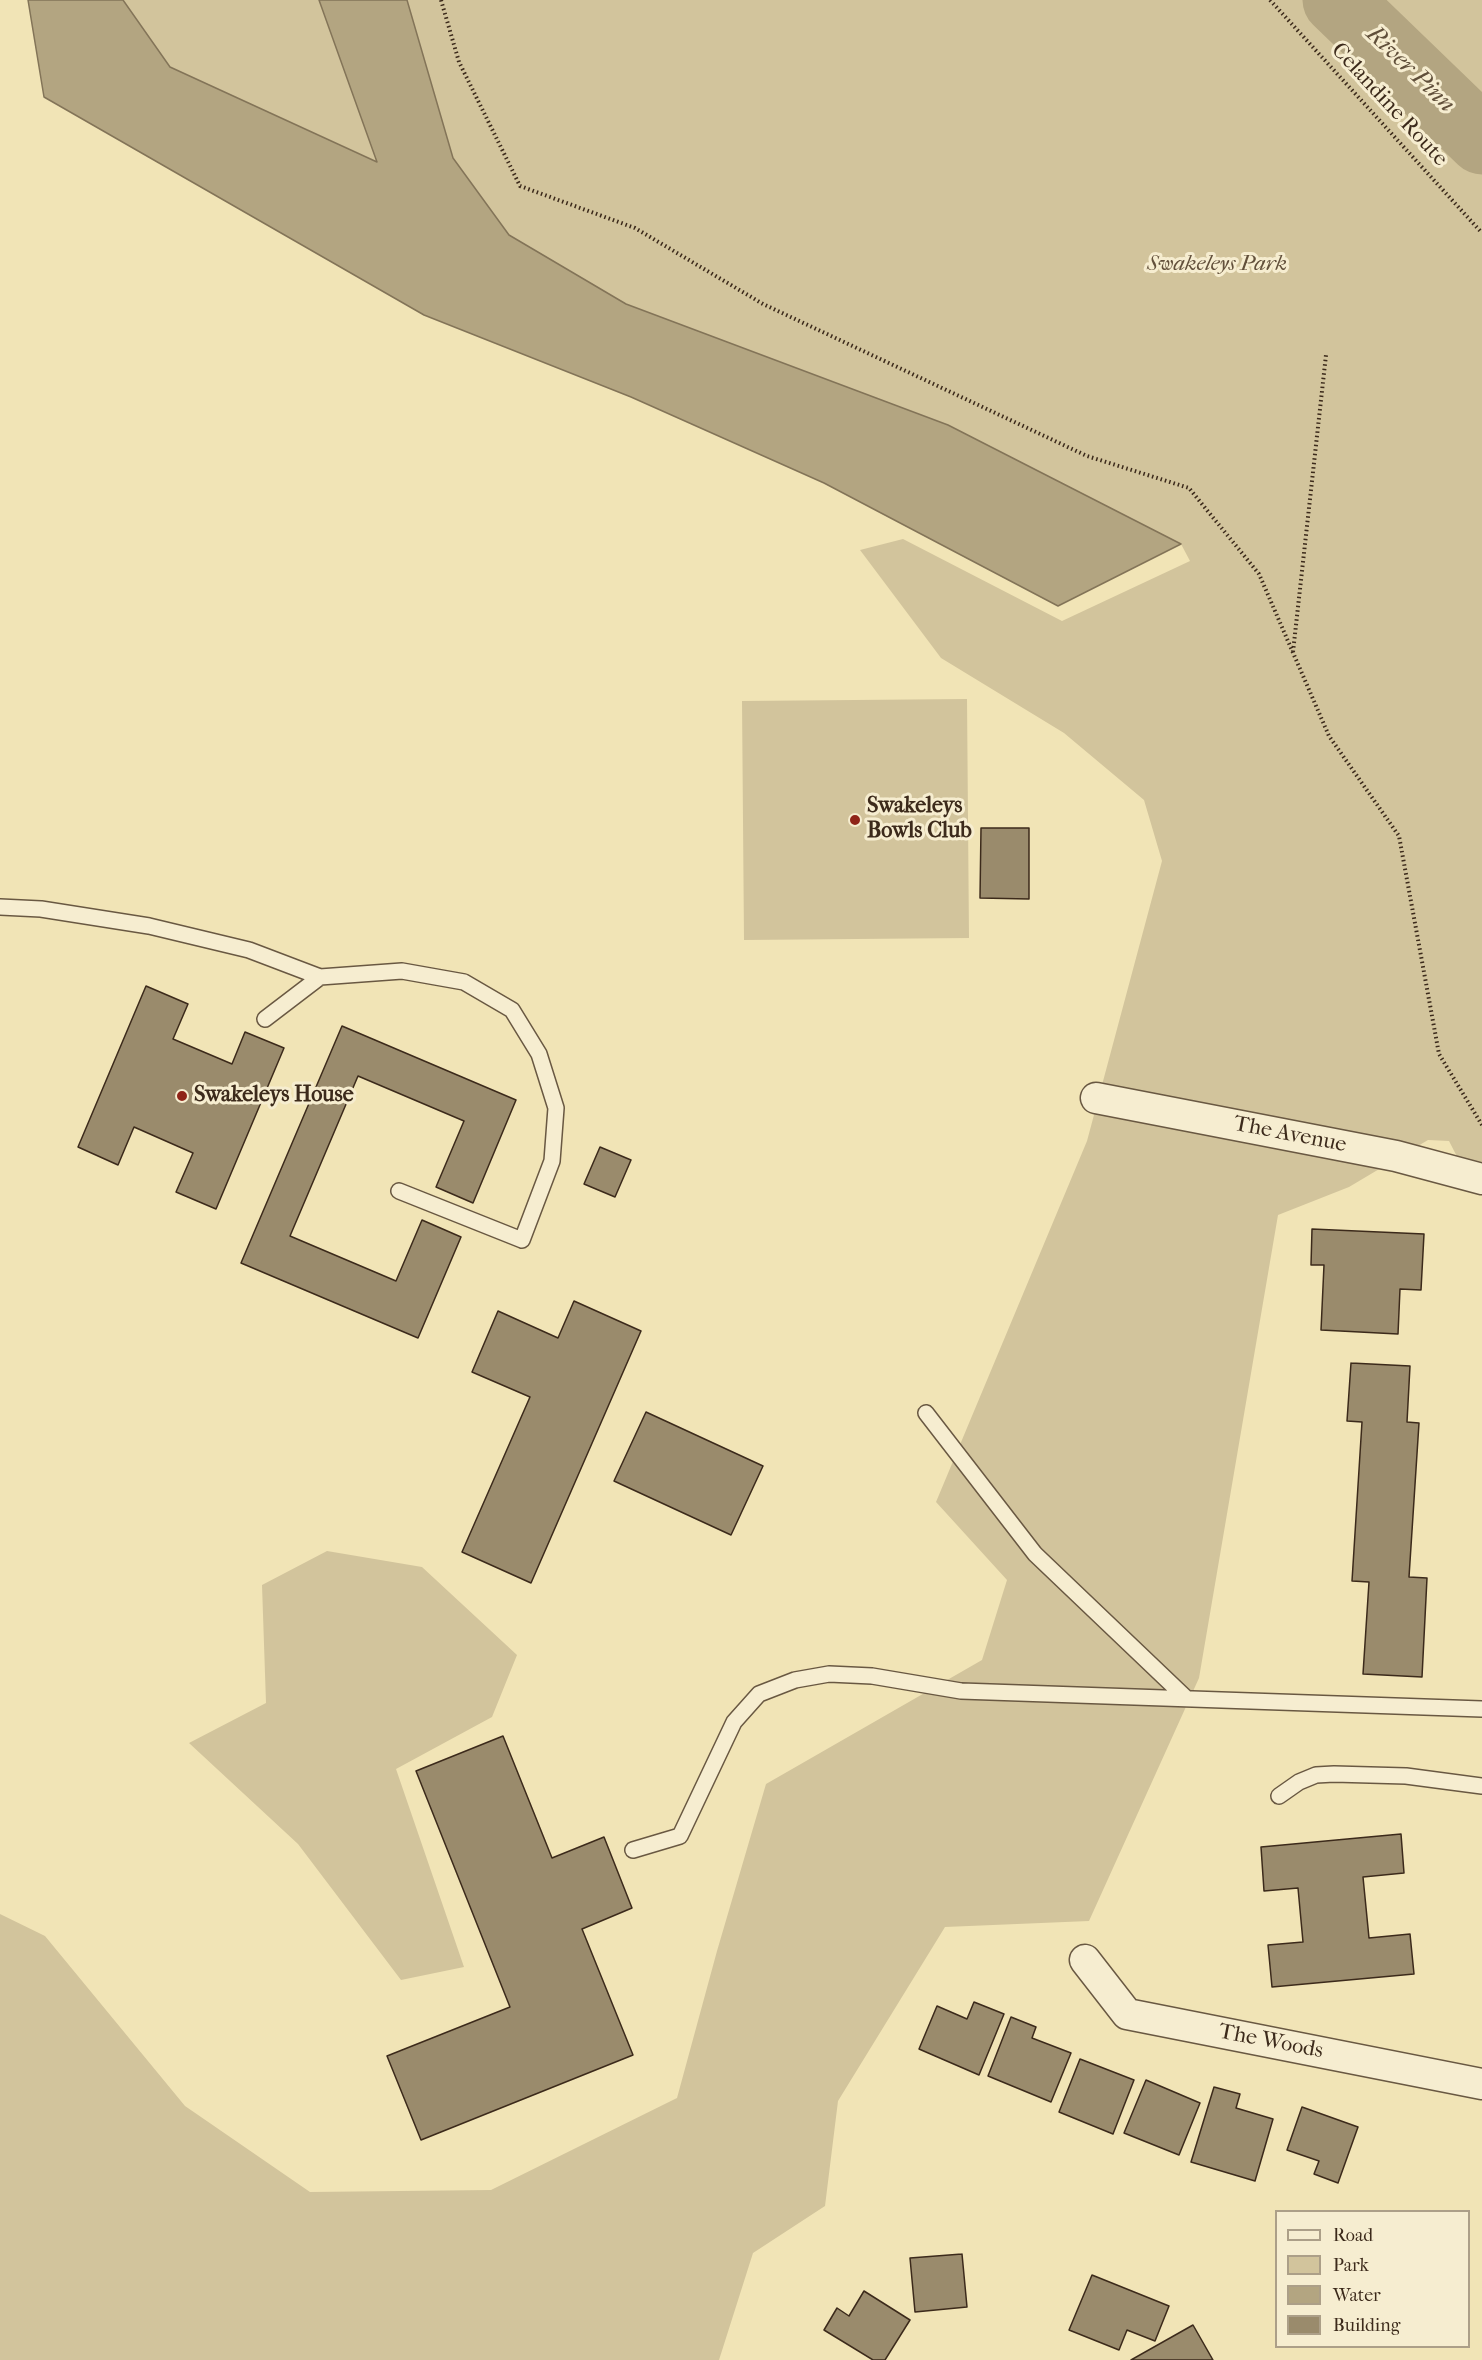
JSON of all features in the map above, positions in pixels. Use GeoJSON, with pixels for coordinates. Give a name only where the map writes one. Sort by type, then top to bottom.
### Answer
{"type":"FeatureCollection","features":[{"type":"Feature","properties":{"kind":"street","name":"The Avenue"},"geometry":{"type":"LineString","coordinates":[[1096,1098],[1396,1156],[1482,1179]]}},
{"type":"Feature","properties":{"kind":"street","name":"The Woods"},"geometry":{"type":"LineString","coordinates":[[1085,1960],[1127,2014],[1482,2084]]}},
{"type":"Feature","properties":{"kind":"lane"},"geometry":{"type":"LineString","coordinates":[[0,907],[41,909],[149,926],[249,950],[320,977],[402,971],[464,982],[512,1010],[539,1054],[556,1108],[552,1161],[522,1240],[399,1191]]}},
{"type":"Feature","properties":{"kind":"lane"},"geometry":{"type":"LineString","coordinates":[[265,1019],[320,977]]}},
{"type":"Feature","properties":{"kind":"lane"},"geometry":{"type":"LineString","coordinates":[[926,1413],[1035,1554],[1187,1699]]}},
{"type":"Feature","properties":{"kind":"lane"},"geometry":{"type":"LineString","coordinates":[[633,1850],[680,1836],[734,1722],[759,1694],[795,1680],[829,1674],[872,1676],[961,1691],[1482,1709]]}},
{"type":"Feature","properties":{"kind":"lane"},"geometry":{"type":"LineString","coordinates":[[1279,1796],[1299,1782],[1316,1775],[1334,1774],[1406,1776],[1482,1786]]}},
{"type":"Feature","properties":{"kind":"path"},"geometry":{"type":"LineString","coordinates":[[441,0],[459,62],[520,186],[635,228],[763,304],[1087,456],[1189,488],[1259,574],[1329,736],[1399,836],[1438,1054],[1482,1125]]}},
{"type":"Feature","properties":{"kind":"path","name":"Celandine Route"},"geometry":{"type":"LineString","coordinates":[[1270,0],[1482,232]]}},
{"type":"Feature","properties":{"kind":"path"},"geometry":{"type":"LineString","coordinates":[[1293,653],[1326,355]]}},
{"type":"Feature","properties":{"kind":"green space"},"geometry":{"type":"Polygon","coordinates":[[[123,0],[319,0],[378,162],[170,67],[123,0]]]}},
{"type":"Feature","properties":{"kind":"green space","name":"Swakeleys Park"},"geometry":{"type":"Polygon","coordinates":[[[407,0],[1482,0],[1482,1176],[1468,1178],[1449,1141],[1428,1140],[1349,1187],[1278,1215],[1199,1678],[1089,1921],[945,1927],[838,2101],[825,2206],[753,2253],[719,2360],[0,2360],[0,1914],[45,1936],[185,2106],[310,2192],[491,2190],[677,2098],[766,1784],[982,1660],[1007,1580],[936,1502],[1087,1141],[1162,861],[1144,800],[1064,733],[941,658],[860,550],[903,539],[1062,621],[1190,561],[1181,544],[948,425],[626,304],[509,235],[453,158],[407,0]]]}},
{"type":"Feature","properties":{"kind":"green space","name":"Swakeleys Bowls Club"},"geometry":{"type":"Polygon","coordinates":[[[967,699],[969,938],[744,940],[742,701],[967,699]]]}},
{"type":"Feature","properties":{"kind":"green space"},"geometry":{"type":"Polygon","coordinates":[[[327,1551],[422,1567],[517,1655],[492,1717],[396,1769],[464,1967],[401,1980],[298,1844],[189,1743],[266,1703],[262,1585],[327,1551]]]}},
{"type":"Feature","properties":{"kind":"water"},"geometry":{"type":"Polygon","coordinates":[[[28,0],[123,0],[170,67],[377,162],[319,0],[407,0],[453,158],[509,235],[626,304],[948,425],[1181,544],[1058,606],[824,483],[631,397],[424,315],[44,97],[28,0]]]}},
{"type":"Feature","properties":{"kind":"building"},"geometry":{"type":"Polygon","coordinates":[[[981,828],[1029,828],[1029,899],[980,898],[981,828]]]}},
{"type":"Feature","properties":{"kind":"building","name":"Swakeleys House"},"geometry":{"type":"Polygon","coordinates":[[[146,986],[188,1004],[173,1039],[232,1064],[245,1032],[284,1048],[216,1209],[176,1192],[193,1153],[134,1127],[118,1165],[78,1147],[146,986]]]}},
{"type":"Feature","properties":{"kind":"building"},"geometry":{"type":"Polygon","coordinates":[[[342,1026],[516,1100],[473,1203],[436,1187],[464,1121],[358,1076],[290,1236],[396,1281],[422,1220],[461,1237],[418,1338],[241,1263],[342,1026]]]}},
{"type":"Feature","properties":{"kind":"building"},"geometry":{"type":"Polygon","coordinates":[[[600,1147],[631,1160],[615,1197],[584,1184],[600,1147]]]}},
{"type":"Feature","properties":{"kind":"building"},"geometry":{"type":"Polygon","coordinates":[[[1312,1229],[1424,1234],[1421,1290],[1400,1289],[1398,1334],[1321,1330],[1324,1265],[1311,1265],[1312,1229]]]}},
{"type":"Feature","properties":{"kind":"building"},"geometry":{"type":"Polygon","coordinates":[[[574,1301],[641,1331],[531,1583],[462,1552],[530,1397],[472,1372],[498,1311],[558,1338],[574,1301]]]}},
{"type":"Feature","properties":{"kind":"building"},"geometry":{"type":"Polygon","coordinates":[[[1351,1363],[1410,1366],[1407,1422],[1419,1423],[1409,1577],[1427,1578],[1422,1677],[1363,1674],[1369,1582],[1352,1581],[1362,1422],[1347,1421],[1351,1363]]]}},
{"type":"Feature","properties":{"kind":"building"},"geometry":{"type":"Polygon","coordinates":[[[646,1412],[763,1466],[731,1535],[614,1481],[646,1412]]]}},
{"type":"Feature","properties":{"kind":"building"},"geometry":{"type":"Polygon","coordinates":[[[503,1736],[552,1858],[604,1837],[632,1908],[582,1929],[633,2055],[421,2140],[387,2056],[510,2007],[416,1771],[503,1736]]]}},
{"type":"Feature","properties":{"kind":"building"},"geometry":{"type":"Polygon","coordinates":[[[1401,1834],[1404,1873],[1363,1877],[1369,1938],[1410,1934],[1414,1974],[1272,1987],[1268,1945],[1303,1942],[1298,1888],[1264,1891],[1261,1847],[1401,1834]]]}},
{"type":"Feature","properties":{"kind":"building"},"geometry":{"type":"Polygon","coordinates":[[[974,2002],[1004,2014],[979,2075],[919,2049],[937,2006],[967,2019],[974,2002]]]}},
{"type":"Feature","properties":{"kind":"building"},"geometry":{"type":"Polygon","coordinates":[[[1011,2017],[1036,2027],[1032,2038],[1071,2053],[1051,2102],[988,2076],[1011,2017]]]}},
{"type":"Feature","properties":{"kind":"building"},"geometry":{"type":"Polygon","coordinates":[[[1080,2059],[1134,2080],[1113,2134],[1059,2112],[1080,2059]]]}},
{"type":"Feature","properties":{"kind":"building"},"geometry":{"type":"Polygon","coordinates":[[[1146,2080],[1200,2103],[1179,2155],[1124,2133],[1146,2080]]]}},
{"type":"Feature","properties":{"kind":"building"},"geometry":{"type":"Polygon","coordinates":[[[1214,2087],[1240,2094],[1236,2108],[1273,2119],[1255,2181],[1191,2162],[1214,2087]]]}},
{"type":"Feature","properties":{"kind":"building"},"geometry":{"type":"Polygon","coordinates":[[[1302,2107],[1358,2127],[1338,2183],[1314,2174],[1319,2161],[1287,2150],[1302,2107]]]}},
{"type":"Feature","properties":{"kind":"building"},"geometry":{"type":"Polygon","coordinates":[[[962,2254],[967,2307],[915,2312],[910,2258],[962,2254]]]}},
{"type":"Feature","properties":{"kind":"building"},"geometry":{"type":"Polygon","coordinates":[[[1092,2275],[1169,2306],[1155,2341],[1127,2330],[1119,2350],[1069,2330],[1092,2275]]]}},
{"type":"Feature","properties":{"kind":"building"},"geometry":{"type":"Polygon","coordinates":[[[864,2291],[910,2320],[885,2360],[873,2360],[824,2330],[837,2308],[849,2316],[864,2291]]]}},
{"type":"Feature","properties":{"kind":"building"},"geometry":{"type":"Polygon","coordinates":[[[1193,2325],[1213,2360],[1131,2360],[1193,2325]]]}},
{"type":"Feature","properties":{"kind":"waterway","name":"River Pinn"},"geometry":{"type":"LineString","coordinates":[[1337,0],[1482,140]]}},
{"type":"Feature","properties":{"kind":"place","name":"Swakeleys Bowls Club"},"geometry":{"type":"Point","coordinates":[855,820]}},
{"type":"Feature","properties":{"kind":"place","name":"Swakeleys House"},"geometry":{"type":"Point","coordinates":[182,1096]}}]}
